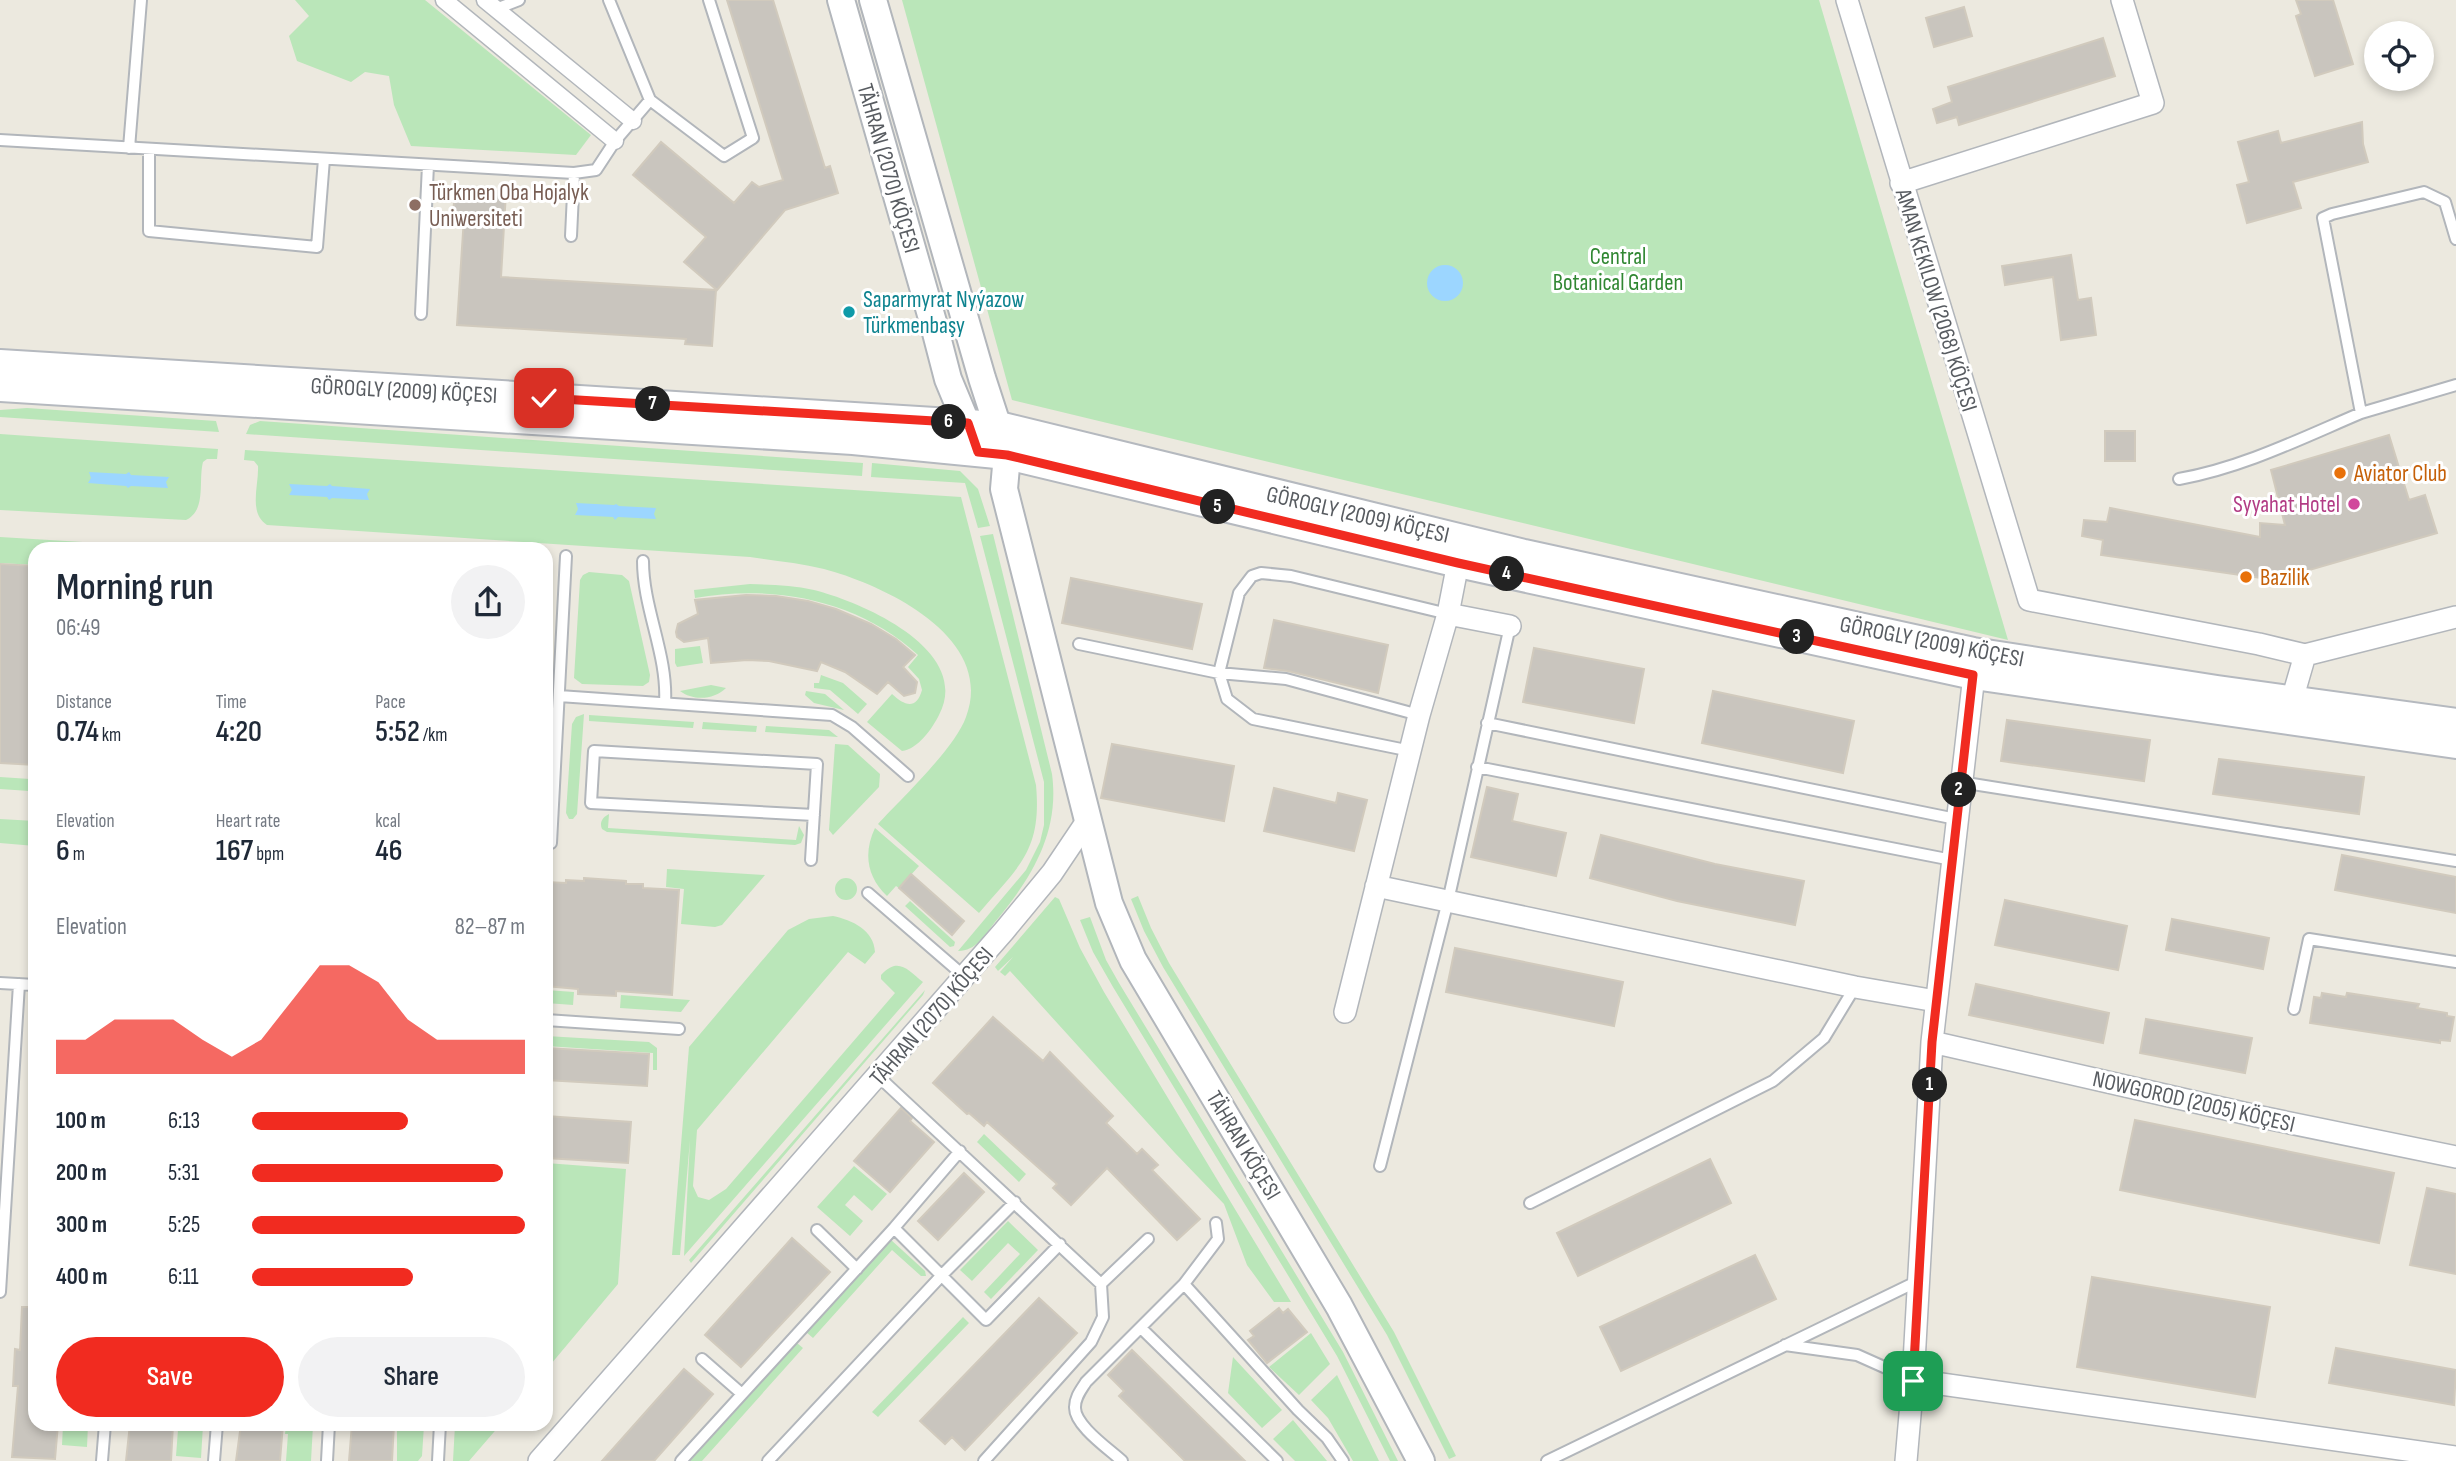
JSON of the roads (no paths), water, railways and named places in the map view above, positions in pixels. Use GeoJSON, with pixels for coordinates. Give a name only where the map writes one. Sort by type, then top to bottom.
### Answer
{"type":"FeatureCollection","features":[{"type":"Feature","properties":{"kind":"main road","name":"GÖROGLY (2009) KÖÇESI"},"geometry":{"type":"LineString","coordinates":[[0,365],[999,426],[1524,554],[1973,652],[2456,723]]}},
{"type":"Feature","properties":{"kind":"main road","name":"GÖROGLY (2009) KÖÇESI"},"geometry":{"type":"LineString","coordinates":[[0,387],[853,440],[1007,455],[1458,563],[1973,675],[2456,744]]}},
{"type":"Feature","properties":{"kind":"street"},"geometry":{"type":"LineString","coordinates":[[444,0],[615,141]]}},
{"type":"Feature","properties":{"kind":"street","name":"TÄHRAN (2070) KÖÇESI"},"geometry":{"type":"LineString","coordinates":[[842,0],[948,379],[978,452],[1004,489]]}},
{"type":"Feature","properties":{"kind":"street","name":"TÄHRAN (2070) KÖÇESI"},"geometry":{"type":"LineString","coordinates":[[539,1461],[1004,931],[1052,873],[1087,821],[1004,489],[1007,455],[982,378],[873,0]]}},
{"type":"Feature","properties":{"kind":"street","name":"AMAN KEKILOW (2068) KÖÇESI"},"geometry":{"type":"LineString","coordinates":[[1847,0],[2029,600],[2259,644],[2305,656]]}},
{"type":"Feature","properties":{"kind":"street"},"geometry":{"type":"LineString","coordinates":[[1902,183],[2153,103],[2122,0]]}},
{"type":"Feature","properties":{"kind":"street"},"geometry":{"type":"LineString","coordinates":[[490,5],[633,121]]}},
{"type":"Feature","properties":{"kind":"street"},"geometry":{"type":"LineString","coordinates":[[1345,1012],[1419,715],[1448,614],[1458,563]]}},
{"type":"Feature","properties":{"kind":"street"},"geometry":{"type":"LineString","coordinates":[[1448,614],[1510,626]]}},
{"type":"Feature","properties":{"kind":"street"},"geometry":{"type":"LineString","coordinates":[[2292,700],[2305,656],[2456,617]]}},
{"type":"Feature","properties":{"kind":"street"},"geometry":{"type":"LineString","coordinates":[[1906,1461],[1932,1042],[1973,675]]}},
{"type":"Feature","properties":{"kind":"street","name":"TÄHRAN KÖÇESI"},"geometry":{"type":"LineString","coordinates":[[1087,821],[1109,903],[1133,960],[1339,1306],[1421,1461]]}},
{"type":"Feature","properties":{"kind":"street"},"geometry":{"type":"LineString","coordinates":[[1376,886],[1855,987],[1936,1001]]}},
{"type":"Feature","properties":{"kind":"street","name":"NOWGOROD (2005) KÖÇESI"},"geometry":{"type":"LineString","coordinates":[[1932,1042],[2261,1117],[2456,1157]]}},
{"type":"Feature","properties":{"kind":"street"},"geometry":{"type":"LineString","coordinates":[[1913,1381],[2456,1457]]}},
{"type":"Feature","properties":{"kind":"lane"},"geometry":{"type":"LineString","coordinates":[[129,148],[141,0]]}},
{"type":"Feature","properties":{"kind":"lane"},"geometry":{"type":"LineString","coordinates":[[490,5],[519,0]]}},
{"type":"Feature","properties":{"kind":"lane"},"geometry":{"type":"LineString","coordinates":[[610,0],[650,100],[724,156],[752,138],[709,0]]}},
{"type":"Feature","properties":{"kind":"lane"},"geometry":{"type":"LineString","coordinates":[[0,140],[574,173],[596,170],[615,141],[650,100]]}},
{"type":"Feature","properties":{"kind":"lane"},"geometry":{"type":"LineString","coordinates":[[149,149],[149,231],[317,247],[324,159]]}},
{"type":"Feature","properties":{"kind":"lane"},"geometry":{"type":"LineString","coordinates":[[421,314],[428,165]]}},
{"type":"Feature","properties":{"kind":"lane"},"geometry":{"type":"LineString","coordinates":[[570,236],[574,173]]}},
{"type":"Feature","properties":{"kind":"lane"},"geometry":{"type":"LineString","coordinates":[[2361,414],[2323,218],[2424,192],[2445,202],[2456,239]]}},
{"type":"Feature","properties":{"kind":"lane"},"geometry":{"type":"LineString","coordinates":[[2179,479],[2204,475],[2361,414],[2456,385]]}},
{"type":"Feature","properties":{"kind":"lane"},"geometry":{"type":"LineString","coordinates":[[553,806],[566,556]]}},
{"type":"Feature","properties":{"kind":"lane"},"geometry":{"type":"LineString","coordinates":[[643,561],[644,584],[665,680],[665,703]]}},
{"type":"Feature","properties":{"kind":"lane"},"geometry":{"type":"LineString","coordinates":[[1410,751],[1253,719],[1227,699],[1219,673],[1239,593],[1252,576],[1261,573],[1291,576],[1448,614]]}},
{"type":"Feature","properties":{"kind":"lane"},"geometry":{"type":"LineString","coordinates":[[1380,1166],[1448,901],[1510,626]]}},
{"type":"Feature","properties":{"kind":"lane"},"geometry":{"type":"LineString","coordinates":[[1079,644],[1219,673],[1286,679],[1419,715]]}},
{"type":"Feature","properties":{"kind":"lane"},"geometry":{"type":"LineString","coordinates":[[559,696],[832,715],[852,727],[908,776]]}},
{"type":"Feature","properties":{"kind":"lane"},"geometry":{"type":"LineString","coordinates":[[1487,723],[1956,819]]}},
{"type":"Feature","properties":{"kind":"lane"},"geometry":{"type":"LineString","coordinates":[[811,860],[814,815],[817,764],[594,751],[591,803],[814,815]]}},
{"type":"Feature","properties":{"kind":"lane"},"geometry":{"type":"LineString","coordinates":[[1477,767],[1952,860]]}},
{"type":"Feature","properties":{"kind":"lane"},"geometry":{"type":"LineString","coordinates":[[1960,782],[2456,861]]}},
{"type":"Feature","properties":{"kind":"lane"},"geometry":{"type":"LineString","coordinates":[[868,893],[964,976]]}},
{"type":"Feature","properties":{"kind":"lane"},"geometry":{"type":"LineString","coordinates":[[2294,1009],[2309,939],[2456,962]]}},
{"type":"Feature","properties":{"kind":"lane"},"geometry":{"type":"LineString","coordinates":[[0,983],[28,985]]}},
{"type":"Feature","properties":{"kind":"lane"},"geometry":{"type":"LineString","coordinates":[[0,1292],[19,984]]}},
{"type":"Feature","properties":{"kind":"lane"},"geometry":{"type":"LineString","coordinates":[[1530,1203],[1773,1081],[1824,1038],[1855,987]]}},
{"type":"Feature","properties":{"kind":"lane"},"geometry":{"type":"LineString","coordinates":[[553,1020],[679,1028]]}},
{"type":"Feature","properties":{"kind":"lane"},"geometry":{"type":"LineString","coordinates":[[879,1076],[1101,1284],[1102,1317],[1091,1342],[984,1461]]}},
{"type":"Feature","properties":{"kind":"lane"},"geometry":{"type":"LineString","coordinates":[[681,1461],[894,1228],[960,1151]]}},
{"type":"Feature","properties":{"kind":"lane"},"geometry":{"type":"LineString","coordinates":[[768,1461],[943,1274],[1015,1202]]}},
{"type":"Feature","properties":{"kind":"lane"},"geometry":{"type":"LineString","coordinates":[[1122,1461],[1078,1421],[1074,1410],[1077,1397],[1086,1382],[1184,1284],[1218,1238],[1216,1223]]}},
{"type":"Feature","properties":{"kind":"lane"},"geometry":{"type":"LineString","coordinates":[[894,1228],[943,1274],[986,1320],[1060,1244]]}},
{"type":"Feature","properties":{"kind":"lane"},"geometry":{"type":"LineString","coordinates":[[817,1230],[857,1269]]}},
{"type":"Feature","properties":{"kind":"lane"},"geometry":{"type":"LineString","coordinates":[[1101,1284],[1148,1239]]}},
{"type":"Feature","properties":{"kind":"lane"},"geometry":{"type":"LineString","coordinates":[[1547,1461],[1918,1281]]}},
{"type":"Feature","properties":{"kind":"lane"},"geometry":{"type":"LineString","coordinates":[[1184,1284],[1298,1410],[1327,1438],[1343,1461]]}},
{"type":"Feature","properties":{"kind":"lane"},"geometry":{"type":"LineString","coordinates":[[1141,1328],[1278,1461]]}},
{"type":"Feature","properties":{"kind":"lane"},"geometry":{"type":"LineString","coordinates":[[1785,1345],[1857,1355],[1913,1381]]}},
{"type":"Feature","properties":{"kind":"lane"},"geometry":{"type":"LineString","coordinates":[[702,1359],[743,1394]]}},
{"type":"Feature","properties":{"kind":"lane"},"geometry":{"type":"LineString","coordinates":[[102,1461],[104,1431]]}},
{"type":"Feature","properties":{"kind":"lane"},"geometry":{"type":"LineString","coordinates":[[214,1461],[216,1431]]}},
{"type":"Feature","properties":{"kind":"lane"},"geometry":{"type":"LineString","coordinates":[[327,1461],[329,1431]]}},
{"type":"Feature","properties":{"kind":"lane"},"geometry":{"type":"LineString","coordinates":[[438,1461],[440,1431]]}},
{"type":"Feature","properties":{"kind":"water"},"geometry":{"type":"Polygon","coordinates":[[[1445,265],[1457,271],[1463,283],[1457,295],[1445,301],[1433,295],[1427,283],[1433,271],[1445,265]]]}},
{"type":"Feature","properties":{"kind":"water"},"geometry":{"type":"Polygon","coordinates":[[[89,472],[129,472],[131,475],[169,477],[166,482],[168,488],[128,488],[88,483],[91,478],[89,472]]]}},
{"type":"Feature","properties":{"kind":"water"},"geometry":{"type":"Polygon","coordinates":[[[289,484],[330,484],[370,489],[367,494],[369,500],[329,500],[327,497],[289,495],[292,490],[289,484]]]}},
{"type":"Feature","properties":{"kind":"water"},"geometry":{"type":"Polygon","coordinates":[[[576,503],[656,508],[656,519],[618,517],[615,520],[613,517],[575,515],[578,509],[576,503]]]}},
{"type":"Feature","properties":{"kind":"place","name":"Türkmen Oba Hojalyk Uniwersiteti"},"geometry":{"type":"Point","coordinates":[415,205]}},
{"type":"Feature","properties":{"kind":"place","name":"Saparmyrat Nyýazow Türkmenbaşy"},"geometry":{"type":"Point","coordinates":[849,312]}},
{"type":"Feature","properties":{"kind":"place","name":"Aviator Club"},"geometry":{"type":"Point","coordinates":[2340,473]}},
{"type":"Feature","properties":{"kind":"place","name":"Syyahat Hotel"},"geometry":{"type":"Point","coordinates":[2354,504]}},
{"type":"Feature","properties":{"kind":"place","name":"Bazilik"},"geometry":{"type":"Point","coordinates":[2246,577]}},
{"type":"Feature","properties":{"kind":"park label","name":"Central Botanical Garden"},"geometry":{"type":"Point","coordinates":[1618,269]}}]}
